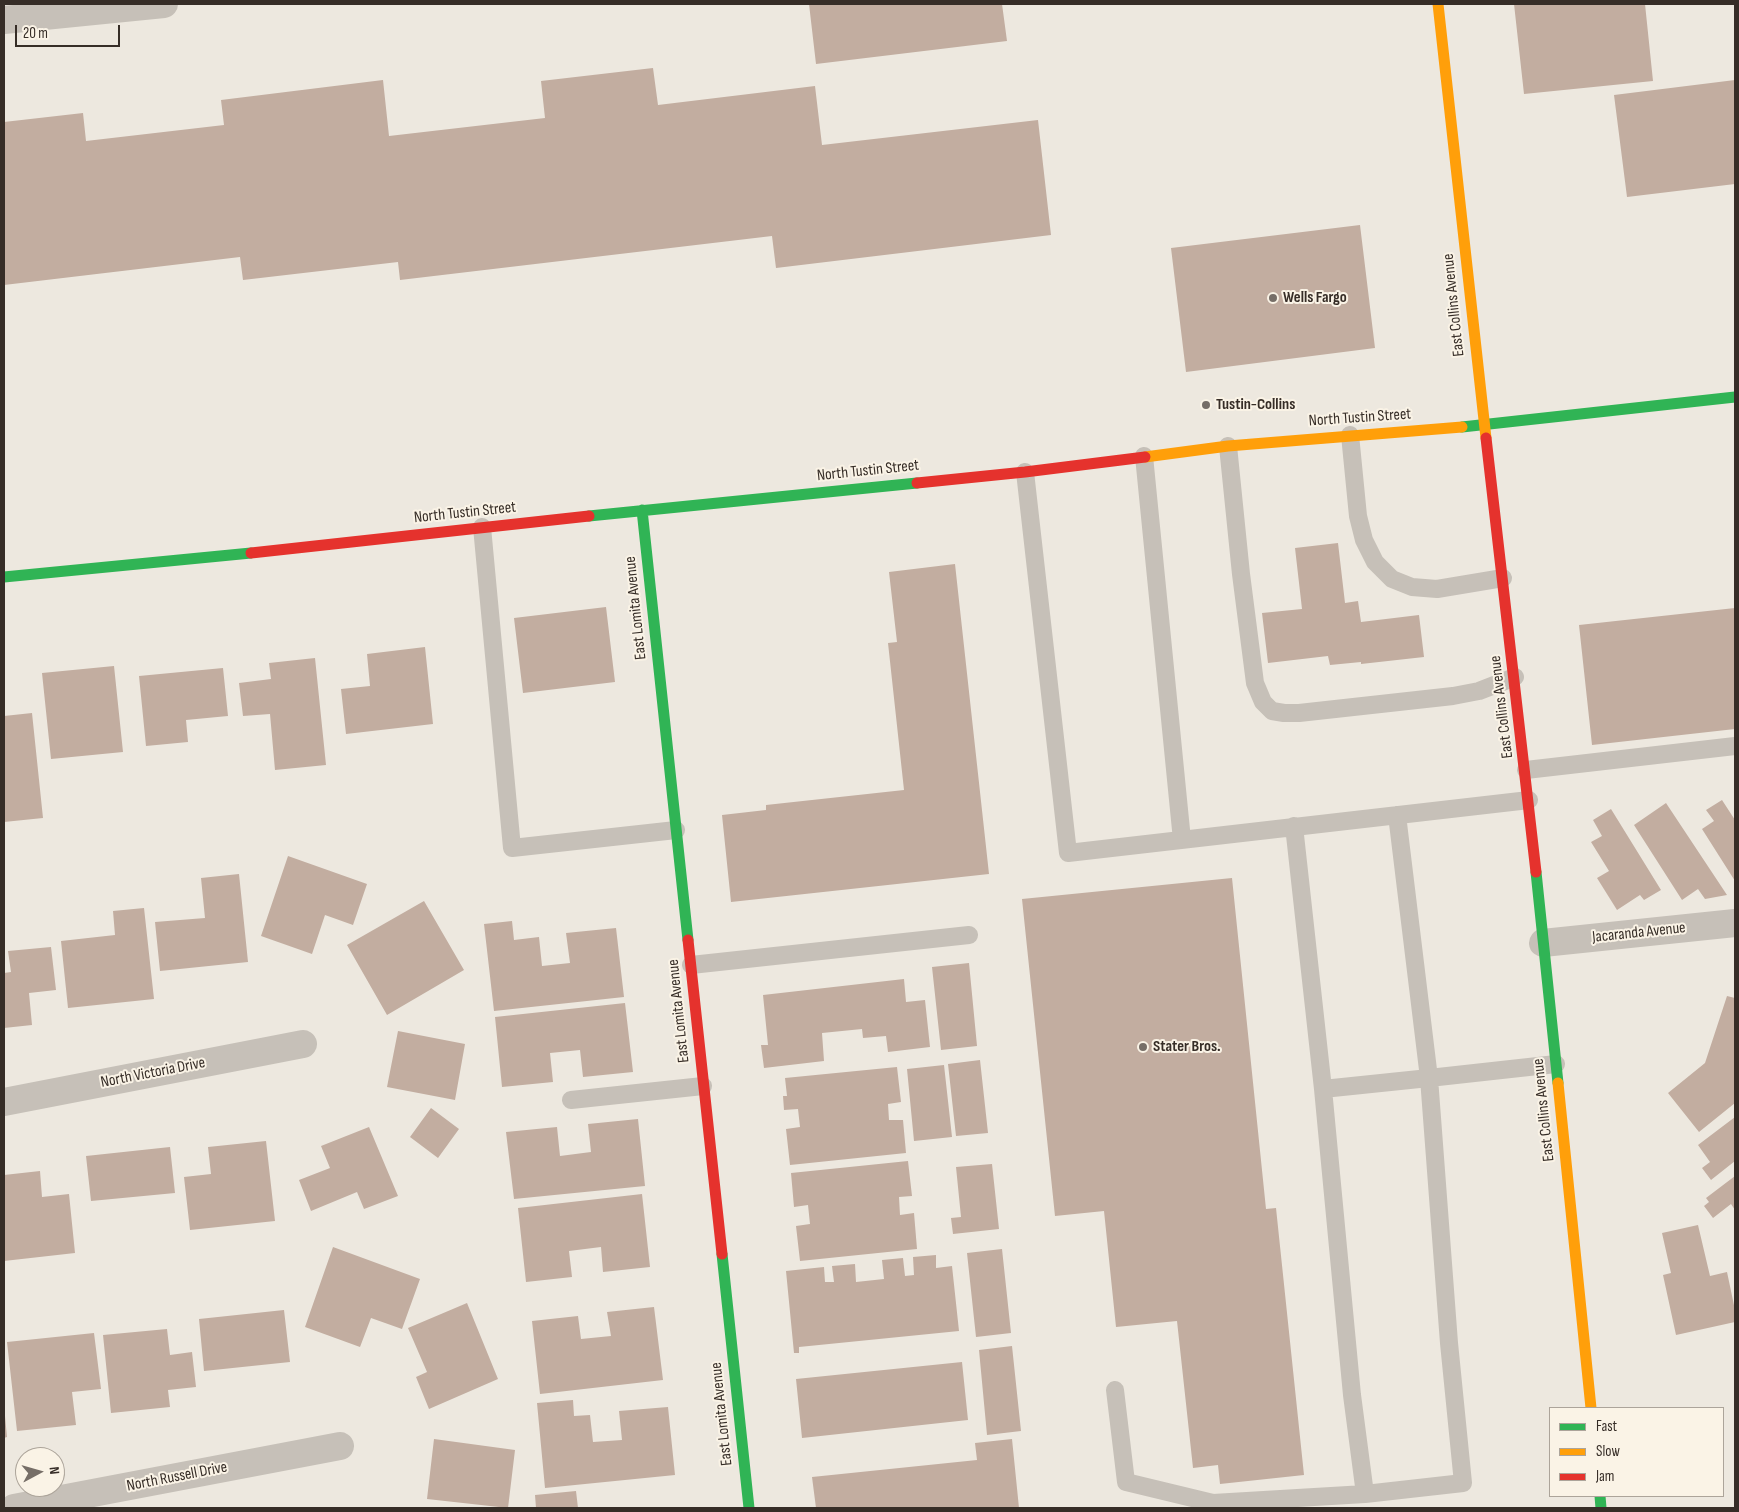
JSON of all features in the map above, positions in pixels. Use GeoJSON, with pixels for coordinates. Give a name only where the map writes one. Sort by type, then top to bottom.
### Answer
{"type":"FeatureCollection","features":[{"type":"Feature","properties":{"kind":"street"},"geometry":{"type":"LineString","coordinates":[[4,20],[164,4]]}},
{"type":"Feature","properties":{"kind":"street","name":"East Collins Avenue"},"geometry":{"type":"LineString","coordinates":[[1438,4],[1484,424],[1530,800],[1591,1407]]}},
{"type":"Feature","properties":{"kind":"street","name":"North Tustin Street"},"geometry":{"type":"LineString","coordinates":[[4,577],[226,556],[642,510],[1025,472],[1228,446],[1484,424],[1735,397]]}},
{"type":"Feature","properties":{"kind":"street","name":"East Lomita Avenue"},"geometry":{"type":"LineString","coordinates":[[642,510],[749,1508]]}},
{"type":"Feature","properties":{"kind":"street","name":"Jacaranda Avenue"},"geometry":{"type":"LineString","coordinates":[[1543,943],[1735,923]]}},
{"type":"Feature","properties":{"kind":"street","name":"North Victoria Drive"},"geometry":{"type":"LineString","coordinates":[[4,1102],[302,1044]]}},
{"type":"Feature","properties":{"kind":"street","name":"North Russell Drive"},"geometry":{"type":"LineString","coordinates":[[14,1508],[340,1446]]}},
{"type":"Feature","properties":{"kind":"lane"},"geometry":{"type":"LineString","coordinates":[[1350,435],[1358,516],[1364,540],[1375,562],[1392,579],[1412,587],[1437,588],[1503,578]]}},
{"type":"Feature","properties":{"kind":"lane"},"geometry":{"type":"LineString","coordinates":[[1228,446],[1241,574],[1255,683],[1263,702],[1272,711],[1299,713],[1453,696],[1479,691],[1515,677]]}},
{"type":"Feature","properties":{"kind":"lane"},"geometry":{"type":"LineString","coordinates":[[1144,456],[1182,840]]}},
{"type":"Feature","properties":{"kind":"lane"},"geometry":{"type":"LineString","coordinates":[[1025,472],[1068,852],[1530,800]]}},
{"type":"Feature","properties":{"kind":"lane"},"geometry":{"type":"LineString","coordinates":[[482,527],[512,848],[676,830]]}},
{"type":"Feature","properties":{"kind":"lane"},"geometry":{"type":"LineString","coordinates":[[1526,770],[1735,746]]}},
{"type":"Feature","properties":{"kind":"lane"},"geometry":{"type":"LineString","coordinates":[[1115,1390],[1126,1482],[1213,1503],[1365,1494],[1463,1483],[1449,1343],[1428,1078],[1397,815]]}},
{"type":"Feature","properties":{"kind":"lane"},"geometry":{"type":"LineString","coordinates":[[1294,826],[1323,1089],[1352,1394],[1365,1494]]}},
{"type":"Feature","properties":{"kind":"lane"},"geometry":{"type":"LineString","coordinates":[[691,965],[969,935]]}},
{"type":"Feature","properties":{"kind":"lane"},"geometry":{"type":"LineString","coordinates":[[1323,1089],[1556,1064]]}},
{"type":"Feature","properties":{"kind":"lane"},"geometry":{"type":"LineString","coordinates":[[571,1100],[703,1086]]}},
{"type":"Feature","properties":{"kind":"building"},"geometry":{"type":"Polygon","coordinates":[[[809,4],[1002,4],[1007,41],[816,64],[809,4]]]}},
{"type":"Feature","properties":{"kind":"building"},"geometry":{"type":"Polygon","coordinates":[[[1514,4],[1645,4],[1653,81],[1524,94],[1514,4]]]}},
{"type":"Feature","properties":{"kind":"building"},"geometry":{"type":"Polygon","coordinates":[[[653,68],[658,105],[815,86],[822,145],[1038,120],[1051,235],[776,268],[772,236],[400,280],[398,262],[243,280],[240,257],[4,285],[4,122],[83,113],[86,141],[224,125],[221,100],[383,80],[389,136],[545,118],[541,81],[653,68]]]}},
{"type":"Feature","properties":{"kind":"building"},"geometry":{"type":"Polygon","coordinates":[[[1735,80],[1735,184],[1627,197],[1614,95],[1735,80]]]}},
{"type":"Feature","properties":{"kind":"building","name":"Wells Fargo"},"geometry":{"type":"Polygon","coordinates":[[[1360,225],[1375,348],[1186,372],[1171,248],[1360,225]]]}},
{"type":"Feature","properties":{"kind":"building"},"geometry":{"type":"Polygon","coordinates":[[[1338,543],[1345,603],[1358,601],[1361,622],[1419,615],[1424,657],[1361,664],[1361,662],[1330,665],[1328,656],[1268,663],[1262,613],[1302,609],[1295,548],[1338,543]]]}},
{"type":"Feature","properties":{"kind":"building"},"geometry":{"type":"Polygon","coordinates":[[[955,564],[989,874],[731,902],[722,815],[766,810],[766,805],[904,790],[888,643],[897,642],[889,572],[955,564]]]}},
{"type":"Feature","properties":{"kind":"building"},"geometry":{"type":"Polygon","coordinates":[[[606,607],[615,682],[523,693],[514,618],[606,607]]]}},
{"type":"Feature","properties":{"kind":"building"},"geometry":{"type":"Polygon","coordinates":[[[1735,608],[1735,729],[1592,745],[1579,625],[1735,608]]]}},
{"type":"Feature","properties":{"kind":"building"},"geometry":{"type":"Polygon","coordinates":[[[425,647],[433,724],[346,734],[341,689],[370,686],[367,654],[425,647]]]}},
{"type":"Feature","properties":{"kind":"building"},"geometry":{"type":"Polygon","coordinates":[[[315,658],[326,765],[275,770],[270,714],[243,716],[239,683],[271,679],[269,663],[315,658]]]}},
{"type":"Feature","properties":{"kind":"building"},"geometry":{"type":"Polygon","coordinates":[[[114,666],[123,752],[51,759],[42,673],[114,666]]]}},
{"type":"Feature","properties":{"kind":"building"},"geometry":{"type":"Polygon","coordinates":[[[223,668],[228,716],[186,720],[188,742],[146,746],[139,676],[223,668]]]}},
{"type":"Feature","properties":{"kind":"building"},"geometry":{"type":"Polygon","coordinates":[[[32,713],[43,818],[4,822],[4,716],[32,713]]]}},
{"type":"Feature","properties":{"kind":"building"},"geometry":{"type":"Polygon","coordinates":[[[1722,800],[1735,820],[1735,881],[1702,829],[1714,821],[1706,810],[1722,800]]]}},
{"type":"Feature","properties":{"kind":"building"},"geometry":{"type":"Polygon","coordinates":[[[1666,803],[1727,895],[1705,899],[1698,889],[1682,900],[1634,825],[1666,803]]]}},
{"type":"Feature","properties":{"kind":"building"},"geometry":{"type":"Polygon","coordinates":[[[1611,809],[1661,890],[1644,900],[1640,895],[1617,910],[1597,878],[1609,871],[1591,842],[1602,836],[1593,820],[1611,809]]]}},
{"type":"Feature","properties":{"kind":"building"},"geometry":{"type":"Polygon","coordinates":[[[288,856],[367,884],[353,925],[325,915],[312,954],[261,936],[288,856]]]}},
{"type":"Feature","properties":{"kind":"building"},"geometry":{"type":"Polygon","coordinates":[[[239,874],[248,962],[160,971],[155,922],[205,918],[201,878],[239,874]]]}},
{"type":"Feature","properties":{"kind":"building","name":"Stater Bros."},"geometry":{"type":"Polygon","coordinates":[[[1232,878],[1266,1209],[1276,1208],[1304,1475],[1220,1484],[1218,1465],[1193,1468],[1177,1321],[1116,1327],[1104,1211],[1055,1216],[1022,899],[1232,878]]]}},
{"type":"Feature","properties":{"kind":"building"},"geometry":{"type":"Polygon","coordinates":[[[424,901],[464,970],[387,1015],[347,945],[424,901]]]}},
{"type":"Feature","properties":{"kind":"building"},"geometry":{"type":"Polygon","coordinates":[[[144,908],[154,999],[68,1008],[61,941],[115,935],[113,911],[144,908]]]}},
{"type":"Feature","properties":{"kind":"building"},"geometry":{"type":"Polygon","coordinates":[[[512,921],[514,940],[539,937],[542,966],[570,963],[566,933],[616,928],[624,997],[494,1011],[484,924],[512,921]]]}},
{"type":"Feature","properties":{"kind":"building"},"geometry":{"type":"Polygon","coordinates":[[[51,947],[56,990],[29,993],[32,1025],[4,1028],[4,973],[11,972],[8,951],[51,947]]]}},
{"type":"Feature","properties":{"kind":"building"},"geometry":{"type":"Polygon","coordinates":[[[969,963],[977,1046],[941,1050],[932,967],[969,963]]]}},
{"type":"Feature","properties":{"kind":"building"},"geometry":{"type":"Polygon","coordinates":[[[904,979],[906,1002],[925,1000],[930,1047],[888,1052],[886,1036],[863,1038],[862,1029],[822,1033],[824,1061],[764,1068],[761,1045],[768,1045],[763,995],[904,979]]]}},
{"type":"Feature","properties":{"kind":"building"},"geometry":{"type":"Polygon","coordinates":[[[1727,996],[1735,998],[1735,1103],[1699,1132],[1668,1093],[1705,1063],[1727,996]]]}},
{"type":"Feature","properties":{"kind":"building"},"geometry":{"type":"Polygon","coordinates":[[[625,1003],[633,1072],[583,1077],[580,1050],[550,1053],[553,1082],[502,1087],[495,1017],[625,1003]]]}},
{"type":"Feature","properties":{"kind":"building"},"geometry":{"type":"Polygon","coordinates":[[[398,1031],[465,1044],[455,1100],[387,1087],[398,1031]]]}},
{"type":"Feature","properties":{"kind":"building"},"geometry":{"type":"Polygon","coordinates":[[[980,1060],[988,1133],[956,1136],[948,1064],[980,1060]]]}},
{"type":"Feature","properties":{"kind":"building"},"geometry":{"type":"Polygon","coordinates":[[[944,1065],[952,1137],[914,1141],[907,1069],[944,1065]]]}},
{"type":"Feature","properties":{"kind":"building"},"geometry":{"type":"Polygon","coordinates":[[[897,1067],[901,1102],[888,1104],[889,1120],[903,1120],[906,1153],[790,1165],[786,1129],[800,1127],[798,1109],[784,1110],[783,1096],[787,1096],[785,1078],[897,1067]]]}},
{"type":"Feature","properties":{"kind":"building"},"geometry":{"type":"Polygon","coordinates":[[[431,1108],[459,1129],[438,1158],[410,1137],[431,1108]]]}},
{"type":"Feature","properties":{"kind":"building"},"geometry":{"type":"Polygon","coordinates":[[[1735,1117],[1735,1161],[1711,1180],[1702,1168],[1710,1162],[1698,1145],[1735,1117]]]}},
{"type":"Feature","properties":{"kind":"building"},"geometry":{"type":"Polygon","coordinates":[[[638,1119],[645,1186],[514,1199],[506,1132],[557,1127],[560,1156],[591,1152],[588,1124],[638,1119]]]}},
{"type":"Feature","properties":{"kind":"building"},"geometry":{"type":"Polygon","coordinates":[[[369,1127],[398,1196],[364,1209],[357,1192],[311,1211],[299,1180],[330,1168],[321,1146],[369,1127]]]}},
{"type":"Feature","properties":{"kind":"building"},"geometry":{"type":"Polygon","coordinates":[[[266,1141],[275,1221],[190,1230],[184,1177],[211,1174],[208,1147],[266,1141]]]}},
{"type":"Feature","properties":{"kind":"building"},"geometry":{"type":"Polygon","coordinates":[[[170,1147],[175,1193],[91,1201],[86,1156],[170,1147]]]}},
{"type":"Feature","properties":{"kind":"building"},"geometry":{"type":"Polygon","coordinates":[[[908,1161],[912,1196],[899,1197],[900,1215],[914,1213],[917,1249],[800,1261],[796,1226],[810,1224],[808,1205],[794,1207],[791,1173],[908,1161]]]}},
{"type":"Feature","properties":{"kind":"building"},"geometry":{"type":"Polygon","coordinates":[[[992,1164],[999,1229],[953,1234],[951,1218],[961,1217],[956,1167],[992,1164]]]}},
{"type":"Feature","properties":{"kind":"building"},"geometry":{"type":"Polygon","coordinates":[[[40,1171],[42,1197],[69,1194],[75,1253],[4,1261],[4,1175],[40,1171]]]}},
{"type":"Feature","properties":{"kind":"building"},"geometry":{"type":"Polygon","coordinates":[[[1735,1176],[1735,1210],[1731,1204],[1713,1218],[1704,1206],[1709,1202],[1706,1198],[1735,1176]]]}},
{"type":"Feature","properties":{"kind":"building"},"geometry":{"type":"Polygon","coordinates":[[[642,1194],[650,1267],[603,1272],[601,1247],[569,1251],[572,1277],[526,1282],[518,1208],[642,1194]]]}},
{"type":"Feature","properties":{"kind":"building"},"geometry":{"type":"Polygon","coordinates":[[[1698,1225],[1710,1276],[1727,1272],[1735,1310],[1735,1322],[1676,1335],[1663,1275],[1671,1273],[1662,1233],[1698,1225]]]}},
{"type":"Feature","properties":{"kind":"building"},"geometry":{"type":"Polygon","coordinates":[[[333,1247],[420,1279],[402,1329],[371,1318],[360,1347],[305,1327],[333,1247]]]}},
{"type":"Feature","properties":{"kind":"building"},"geometry":{"type":"Polygon","coordinates":[[[1002,1249],[1011,1333],[976,1337],[967,1253],[1002,1249]]]}},
{"type":"Feature","properties":{"kind":"building"},"geometry":{"type":"Polygon","coordinates":[[[936,1255],[936,1268],[952,1266],[959,1331],[799,1347],[799,1353],[794,1353],[786,1271],[824,1267],[825,1282],[834,1282],[832,1266],[855,1264],[856,1282],[884,1279],[882,1260],[903,1258],[905,1276],[914,1275],[913,1257],[936,1255]]]}},
{"type":"Feature","properties":{"kind":"building"},"geometry":{"type":"Polygon","coordinates":[[[467,1303],[498,1379],[429,1409],[416,1377],[427,1372],[408,1328],[467,1303]]]}},
{"type":"Feature","properties":{"kind":"building"},"geometry":{"type":"Polygon","coordinates":[[[654,1307],[663,1380],[540,1394],[532,1321],[578,1316],[581,1339],[611,1336],[607,1312],[654,1307]]]}},
{"type":"Feature","properties":{"kind":"building"},"geometry":{"type":"Polygon","coordinates":[[[284,1310],[290,1362],[204,1371],[199,1319],[284,1310]]]}},
{"type":"Feature","properties":{"kind":"building"},"geometry":{"type":"Polygon","coordinates":[[[167,1329],[170,1355],[192,1352],[196,1387],[168,1390],[170,1407],[111,1413],[103,1335],[167,1329]]]}},
{"type":"Feature","properties":{"kind":"building"},"geometry":{"type":"Polygon","coordinates":[[[94,1333],[101,1389],[72,1392],[76,1425],[17,1431],[7,1342],[94,1333]]]}},
{"type":"Feature","properties":{"kind":"building"},"geometry":{"type":"Polygon","coordinates":[[[1012,1346],[1021,1431],[987,1435],[979,1350],[1012,1346]]]}},
{"type":"Feature","properties":{"kind":"building"},"geometry":{"type":"Polygon","coordinates":[[[962,1362],[968,1420],[802,1438],[796,1379],[962,1362]]]}},
{"type":"Feature","properties":{"kind":"building"},"geometry":{"type":"Polygon","coordinates":[[[573,1400],[574,1416],[590,1415],[593,1442],[622,1440],[619,1411],[668,1407],[675,1475],[545,1488],[537,1403],[573,1400]]]}},
{"type":"Feature","properties":{"kind":"building"},"geometry":{"type":"Polygon","coordinates":[[[4,1416],[7,1437],[4,1438],[4,1416]]]}},
{"type":"Feature","properties":{"kind":"building"},"geometry":{"type":"Polygon","coordinates":[[[434,1439],[515,1450],[508,1508],[427,1499],[434,1439]]]}},
{"type":"Feature","properties":{"kind":"building"},"geometry":{"type":"Polygon","coordinates":[[[1012,1439],[1019,1508],[816,1508],[812,1477],[977,1460],[975,1443],[1012,1439]]]}},
{"type":"Feature","properties":{"kind":"building"},"geometry":{"type":"Polygon","coordinates":[[[576,1491],[578,1508],[536,1508],[535,1495],[576,1491]]]}},
{"type":"Feature","properties":{"kind":"traffic: fast"},"geometry":{"type":"LineString","coordinates":[[1462,427],[1735,397]]}},
{"type":"Feature","properties":{"kind":"traffic: fast"},"geometry":{"type":"LineString","coordinates":[[589,516],[917,483]]}},
{"type":"Feature","properties":{"kind":"traffic: fast"},"geometry":{"type":"LineString","coordinates":[[642,510],[688,940]]}},
{"type":"Feature","properties":{"kind":"traffic: fast"},"geometry":{"type":"LineString","coordinates":[[4,577],[251,553]]}},
{"type":"Feature","properties":{"kind":"traffic: fast"},"geometry":{"type":"LineString","coordinates":[[1536,872],[1558,1083]]}},
{"type":"Feature","properties":{"kind":"traffic: fast"},"geometry":{"type":"LineString","coordinates":[[722,1254],[749,1508]]}},
{"type":"Feature","properties":{"kind":"traffic: fast"},"geometry":{"type":"LineString","coordinates":[[1600,1497],[1601,1508]]}},
{"type":"Feature","properties":{"kind":"traffic: slow"},"geometry":{"type":"LineString","coordinates":[[1438,4],[1486,438]]}},
{"type":"Feature","properties":{"kind":"traffic: slow"},"geometry":{"type":"LineString","coordinates":[[1145,457],[1228,446],[1462,427]]}},
{"type":"Feature","properties":{"kind":"traffic: slow"},"geometry":{"type":"LineString","coordinates":[[1558,1083],[1591,1407]]}},
{"type":"Feature","properties":{"kind":"traffic: jam"},"geometry":{"type":"LineString","coordinates":[[1486,438],[1536,872]]}},
{"type":"Feature","properties":{"kind":"traffic: jam"},"geometry":{"type":"LineString","coordinates":[[917,483],[1145,457]]}},
{"type":"Feature","properties":{"kind":"traffic: jam"},"geometry":{"type":"LineString","coordinates":[[251,553],[589,516]]}},
{"type":"Feature","properties":{"kind":"traffic: jam"},"geometry":{"type":"LineString","coordinates":[[688,940],[722,1254]]}},
{"type":"Feature","properties":{"kind":"place","name":"Wells Fargo"},"geometry":{"type":"Point","coordinates":[1273,298]}},
{"type":"Feature","properties":{"kind":"place","name":"Tustin-Collins"},"geometry":{"type":"Point","coordinates":[1206,405]}},
{"type":"Feature","properties":{"kind":"place","name":"Stater Bros."},"geometry":{"type":"Point","coordinates":[1143,1047]}}]}
